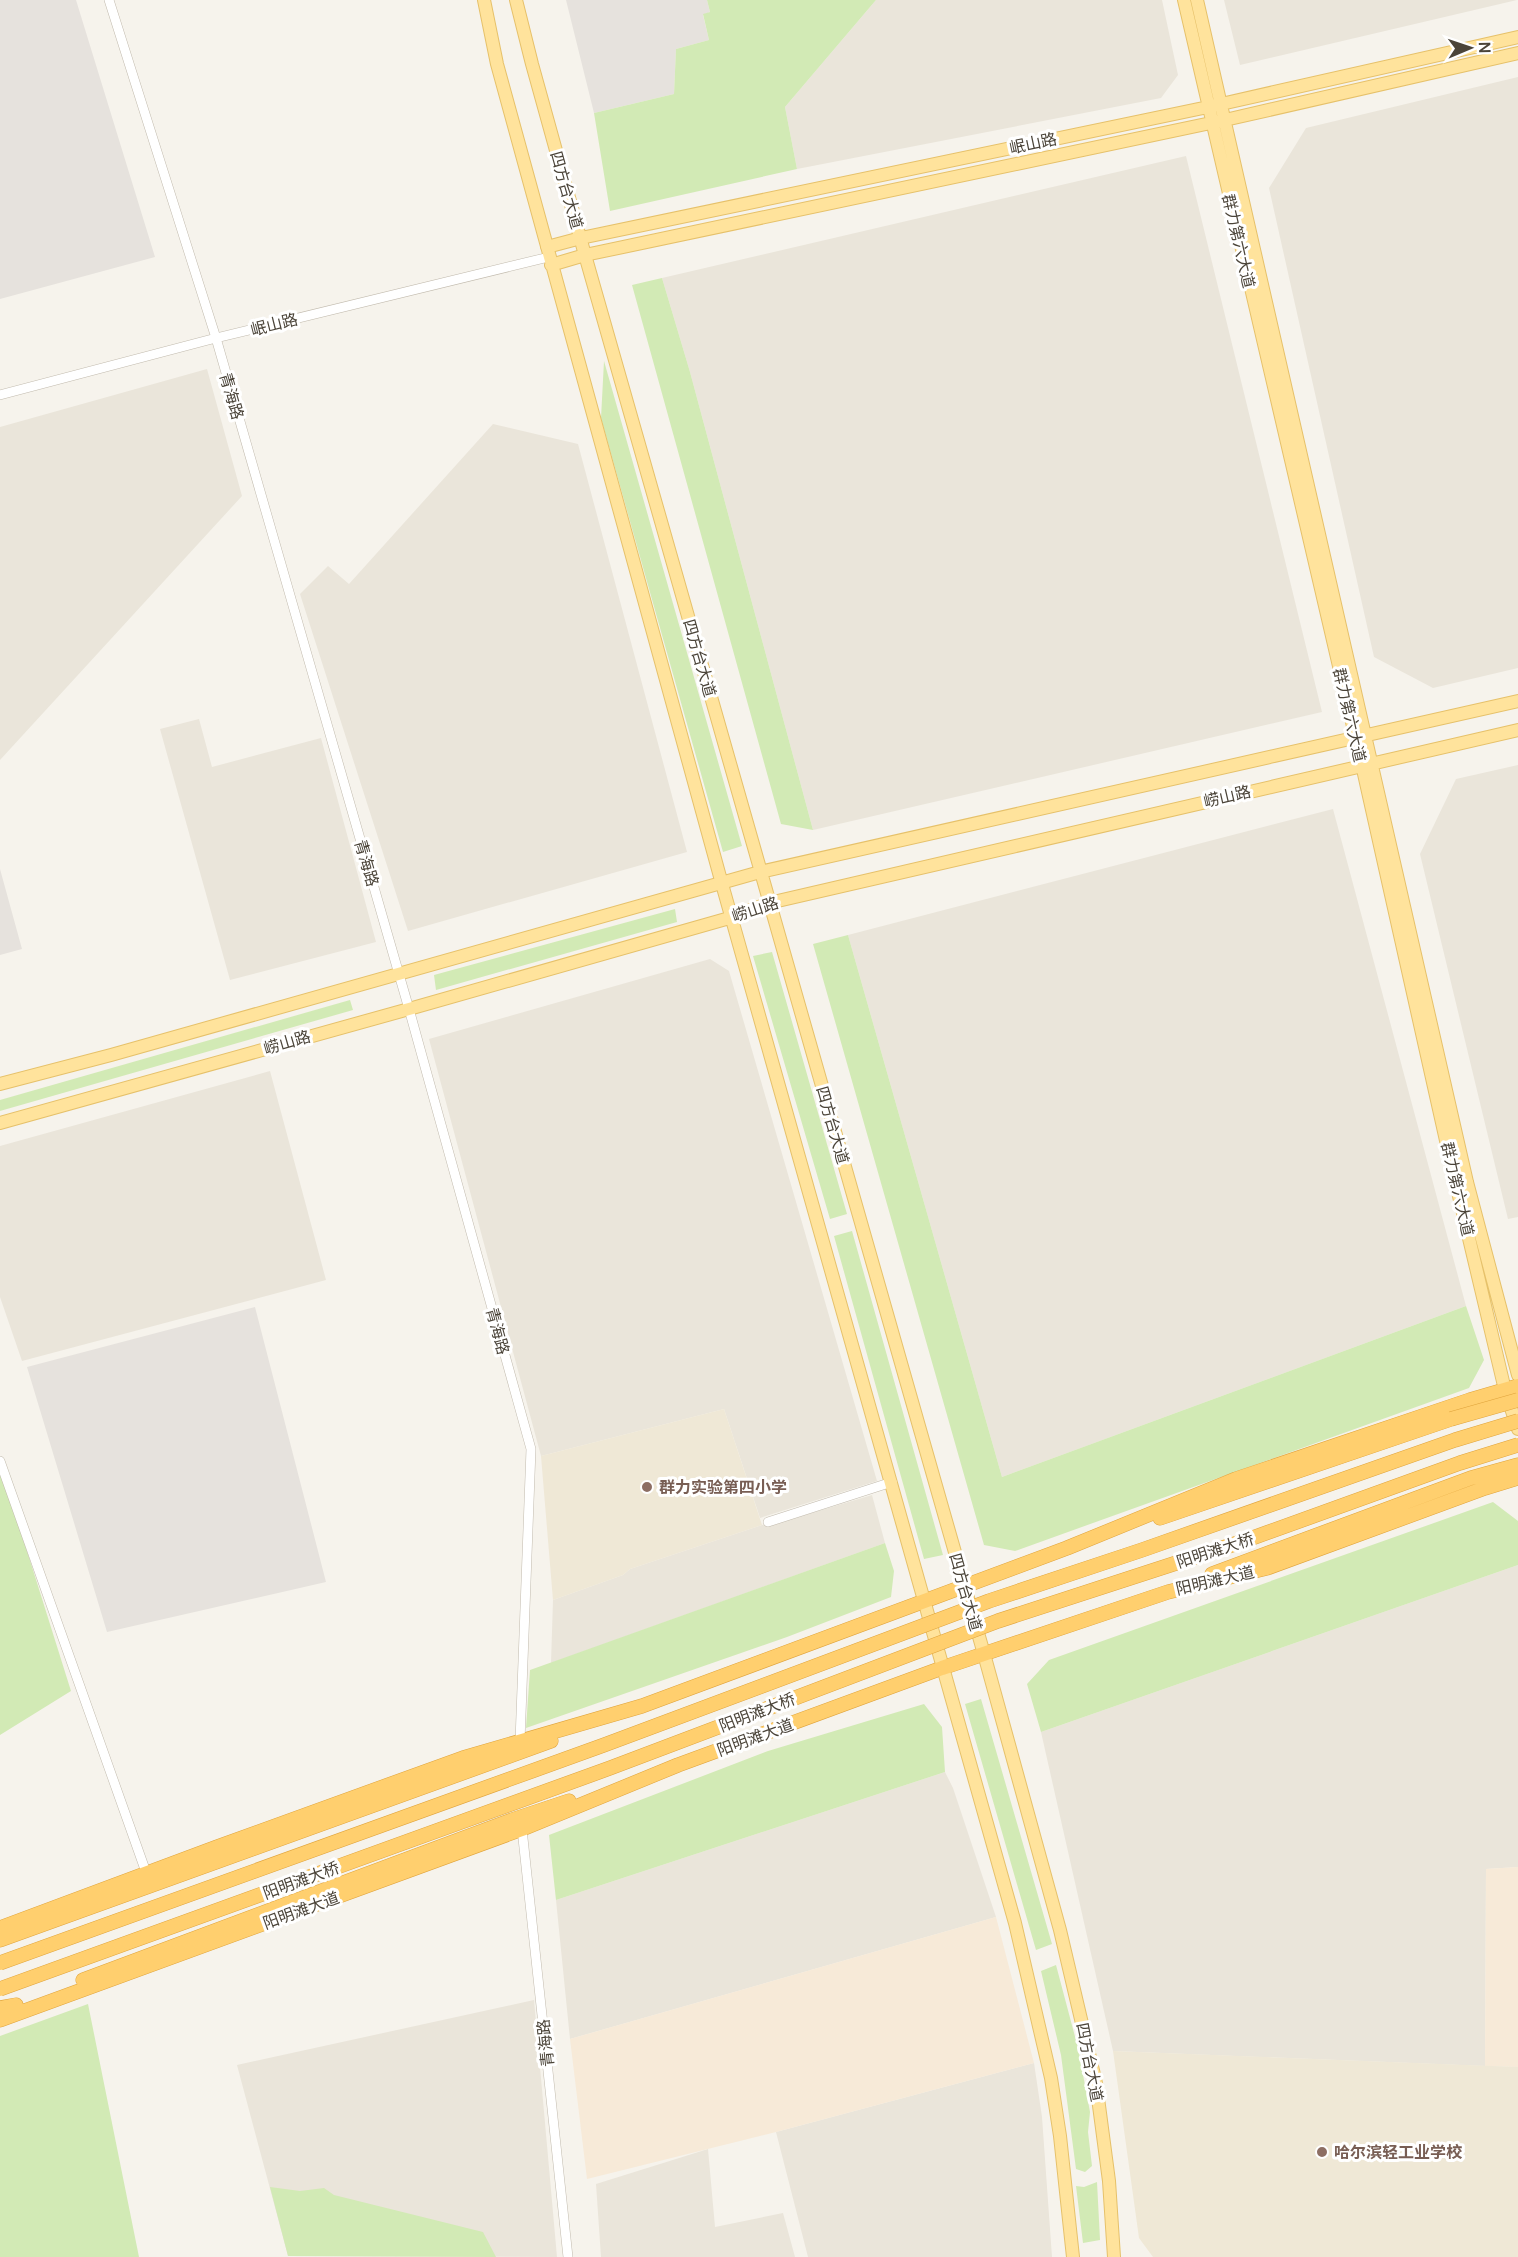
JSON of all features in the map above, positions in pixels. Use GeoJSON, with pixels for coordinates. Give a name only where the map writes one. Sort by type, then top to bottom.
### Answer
{"type":"FeatureCollection","features":[{"type":"Feature","properties":{"kind":"highway"},"geometry":{"type":"LineString","coordinates":[[0,1940],[1067,1548],[1236,1479],[1512,1388]]}},
{"type":"Feature","properties":{"kind":"highway"},"geometry":{"type":"LineString","coordinates":[[1067,1548],[1236,1494],[1480,1410],[1518,1400]]}},
{"type":"Feature","properties":{"kind":"highway","name":"阳明滩大桥"},"geometry":{"type":"LineString","coordinates":[[0,1963],[604,1745],[989,1601],[1142,1551],[1455,1440],[1518,1421]]}},
{"type":"Feature","properties":{"kind":"highway","name":"阳明滩大桥"},"geometry":{"type":"LineString","coordinates":[[0,1989],[610,1768],[998,1621],[1244,1541],[1461,1463],[1518,1445]]}},
{"type":"Feature","properties":{"kind":"highway"},"geometry":{"type":"LineString","coordinates":[[1167,1592],[1262,1554],[1471,1478],[1518,1465]]}},
{"type":"Feature","properties":{"kind":"highway","name":"阳明滩大道"},"geometry":{"type":"LineString","coordinates":[[0,2020],[522,1829],[668,1769],[942,1668],[1167,1592],[1267,1568],[1518,1478]]}},
{"type":"Feature","properties":{"kind":"highway"},"geometry":{"type":"LineString","coordinates":[[0,1928],[418,1774],[520,1741],[642,1706]]}},
{"type":"Feature","properties":{"kind":"highway"},"geometry":{"type":"LineString","coordinates":[[0,2010],[512,1820],[668,1769]]}},
{"type":"Feature","properties":{"kind":"main road","name":"四方台大道"},"geometry":{"type":"LineString","coordinates":[[484,0],[497,64],[722,884],[1015,1923],[1051,2078],[1060,2136],[1073,2257]]}},
{"type":"Feature","properties":{"kind":"main road","name":"四方台大道"},"geometry":{"type":"LineString","coordinates":[[516,0],[585,255],[984,1654],[1062,1941],[1094,2073],[1109,2181],[1114,2257]]}},
{"type":"Feature","properties":{"kind":"main road","name":"群力第六大道"},"geometry":{"type":"LineString","coordinates":[[1184,0],[1361,737]]}},
{"type":"Feature","properties":{"kind":"main road","name":"群力第六大道"},"geometry":{"type":"LineString","coordinates":[[1197,0],[1367,764],[1447,1142],[1512,1388],[1518,1428]]}},
{"type":"Feature","properties":{"kind":"main road","name":"岷山路"},"geometry":{"type":"LineString","coordinates":[[549,256],[581,238],[1208,107],[1518,37]]}},
{"type":"Feature","properties":{"kind":"main road","name":"岷山路"},"geometry":{"type":"LineString","coordinates":[[549,256],[585,255],[1225,120],[1518,53]]}},
{"type":"Feature","properties":{"kind":"main road","name":"崂山路"},"geometry":{"type":"LineString","coordinates":[[0,1084],[111,1055],[760,872],[1518,701]]}},
{"type":"Feature","properties":{"kind":"main road","name":"崂山路"},"geometry":{"type":"LineString","coordinates":[[0,1123],[733,917],[769,903],[1518,730]]}},
{"type":"Feature","properties":{"kind":"main road","name":"群力第六大道"},"geometry":{"type":"LineString","coordinates":[[1367,764],[1467,1182],[1518,1376]]}},
{"type":"Feature","properties":{"kind":"street","name":"青海路"},"geometry":{"type":"LineString","coordinates":[[109,0],[216,338],[409,1009],[531,1449],[520,1741]]}},
{"type":"Feature","properties":{"kind":"street","name":"岷山路"},"geometry":{"type":"LineString","coordinates":[[0,395],[216,338],[549,256]]}},
{"type":"Feature","properties":{"kind":"street"},"geometry":{"type":"LineString","coordinates":[[0,1461],[147,1875]]}},
{"type":"Feature","properties":{"kind":"street"},"geometry":{"type":"LineString","coordinates":[[768,1521],[891,1482]]}},
{"type":"Feature","properties":{"kind":"street","name":"青海路"},"geometry":{"type":"LineString","coordinates":[[522,1829],[568,2257]]}},
{"type":"Feature","properties":{"kind":"shaded area"},"geometry":{"type":"Polygon","coordinates":[[[0,0],[76,0],[155,257],[0,299],[0,0]]]}},
{"type":"Feature","properties":{"kind":"shaded area"},"geometry":{"type":"Polygon","coordinates":[[[566,0],[707,0],[710,12],[703,15],[709,40],[676,49],[674,94],[594,113],[566,0]]]}},
{"type":"Feature","properties":{"kind":"shaded area"},"geometry":{"type":"Polygon","coordinates":[[[876,0],[1162,0],[1178,75],[1161,98],[797,169],[785,107],[876,0]]]}},
{"type":"Feature","properties":{"kind":"shaded area"},"geometry":{"type":"Polygon","coordinates":[[[1224,0],[1517,0],[1240,65],[1224,0]]]}},
{"type":"Feature","properties":{"kind":"shaded area"},"geometry":{"type":"Polygon","coordinates":[[[1518,77],[1518,668],[1433,688],[1374,657],[1269,188],[1306,128],[1518,77]]]}},
{"type":"Feature","properties":{"kind":"shaded area"},"geometry":{"type":"Polygon","coordinates":[[[1186,156],[1322,712],[813,830],[690,372],[662,278],[1186,156]]]}},
{"type":"Feature","properties":{"kind":"shaded area"},"geometry":{"type":"Polygon","coordinates":[[[207,369],[242,496],[0,760],[0,427],[207,369]]]}},
{"type":"Feature","properties":{"kind":"shaded area"},"geometry":{"type":"Polygon","coordinates":[[[493,424],[578,444],[687,852],[408,931],[300,594],[328,566],[349,584],[493,424]]]}},
{"type":"Feature","properties":{"kind":"shaded area"},"geometry":{"type":"Polygon","coordinates":[[[199,719],[212,767],[321,738],[376,942],[230,980],[160,729],[199,719]]]}},
{"type":"Feature","properties":{"kind":"shaded area"},"geometry":{"type":"Polygon","coordinates":[[[1518,765],[1518,1217],[1508,1219],[1420,854],[1456,779],[1518,765]]]}},
{"type":"Feature","properties":{"kind":"shaded area"},"geometry":{"type":"Polygon","coordinates":[[[1333,809],[1466,1306],[1002,1477],[848,935],[1333,809]]]}},
{"type":"Feature","properties":{"kind":"shaded area"},"geometry":{"type":"Polygon","coordinates":[[[0,869],[22,949],[0,955],[0,869]]]}},
{"type":"Feature","properties":{"kind":"shaded area"},"geometry":{"type":"Polygon","coordinates":[[[710,959],[729,971],[877,1481],[760,1518],[724,1409],[541,1456],[429,1039],[710,959]]]}},
{"type":"Feature","properties":{"kind":"shaded area"},"geometry":{"type":"Polygon","coordinates":[[[270,1071],[326,1280],[22,1361],[0,1297],[0,1146],[270,1071]]]}},
{"type":"Feature","properties":{"kind":"shaded area"},"geometry":{"type":"Polygon","coordinates":[[[255,1307],[326,1582],[107,1632],[27,1367],[255,1307]]]}},
{"type":"Feature","properties":{"kind":"shaded area","name":"群力实验第四小学"},"geometry":{"type":"Polygon","coordinates":[[[724,1409],[762,1525],[630,1569],[623,1575],[553,1600],[541,1456],[724,1409]]]}},
{"type":"Feature","properties":{"kind":"shaded area"},"geometry":{"type":"Polygon","coordinates":[[[872,1495],[885,1543],[551,1663],[553,1600],[623,1575],[630,1569],[762,1525],[872,1495]]]}},
{"type":"Feature","properties":{"kind":"shaded area"},"geometry":{"type":"Polygon","coordinates":[[[1518,1565],[1518,1867],[1486,1869],[1485,2066],[1113,2051],[1041,1732],[1518,1565]]]}},
{"type":"Feature","properties":{"kind":"shaded area"},"geometry":{"type":"Polygon","coordinates":[[[945,1772],[953,1788],[996,1917],[570,2039],[556,1900],[945,1772]]]}},
{"type":"Feature","properties":{"kind":"shaded area"},"geometry":{"type":"Polygon","coordinates":[[[1518,1867],[1518,2067],[1485,2066],[1486,1869],[1518,1867]]]}},
{"type":"Feature","properties":{"kind":"shaded area"},"geometry":{"type":"Polygon","coordinates":[[[996,1917],[1034,2063],[776,2132],[587,2179],[570,2039],[996,1917]]]}},
{"type":"Feature","properties":{"kind":"shaded area"},"geometry":{"type":"Polygon","coordinates":[[[534,2000],[557,2257],[288,2256],[237,2065],[534,2000]]]}},
{"type":"Feature","properties":{"kind":"shaded area","name":"哈尔滨轻工业学校"},"geometry":{"type":"Polygon","coordinates":[[[1113,2051],[1518,2067],[1518,2257],[1153,2257],[1139,2238],[1113,2051]]]}},
{"type":"Feature","properties":{"kind":"shaded area"},"geometry":{"type":"Polygon","coordinates":[[[1034,2063],[1042,2117],[1052,2257],[808,2257],[776,2132],[1034,2063]]]}},
{"type":"Feature","properties":{"kind":"shaded area"},"geometry":{"type":"Polygon","coordinates":[[[708,2149],[715,2227],[783,2213],[795,2257],[601,2257],[596,2184],[708,2149]]]}},
{"type":"Feature","properties":{"kind":"green space"},"geometry":{"type":"Polygon","coordinates":[[[707,0],[876,0],[785,107],[797,169],[610,211],[594,113],[674,94],[676,49],[709,40],[703,14],[710,12],[707,0]]]}},
{"type":"Feature","properties":{"kind":"green space"},"geometry":{"type":"Polygon","coordinates":[[[662,278],[690,372],[813,830],[781,824],[632,285],[662,278]]]}},
{"type":"Feature","properties":{"kind":"green space"},"geometry":{"type":"Polygon","coordinates":[[[604,361],[742,846],[723,852],[601,418],[604,361]]]}},
{"type":"Feature","properties":{"kind":"green space"},"geometry":{"type":"Polygon","coordinates":[[[675,909],[677,922],[436,990],[434,975],[675,909]]]}},
{"type":"Feature","properties":{"kind":"green space"},"geometry":{"type":"Polygon","coordinates":[[[848,935],[1002,1477],[1466,1306],[1484,1360],[1469,1388],[1015,1551],[984,1545],[813,944],[848,935]]]}},
{"type":"Feature","properties":{"kind":"green space"},"geometry":{"type":"Polygon","coordinates":[[[772,952],[847,1214],[830,1219],[753,956],[772,952]]]}},
{"type":"Feature","properties":{"kind":"green space"},"geometry":{"type":"Polygon","coordinates":[[[350,1000],[353,1010],[0,1111],[0,1100],[350,1000]]]}},
{"type":"Feature","properties":{"kind":"green space"},"geometry":{"type":"Polygon","coordinates":[[[852,1231],[943,1555],[924,1559],[834,1236],[852,1231]]]}},
{"type":"Feature","properties":{"kind":"green space"},"geometry":{"type":"Polygon","coordinates":[[[0,1465],[71,1691],[0,1735],[0,1465]]]}},
{"type":"Feature","properties":{"kind":"green space"},"geometry":{"type":"Polygon","coordinates":[[[1493,1502],[1518,1521],[1518,1565],[1041,1732],[1027,1684],[1049,1660],[1493,1502]]]}},
{"type":"Feature","properties":{"kind":"green space"},"geometry":{"type":"Polygon","coordinates":[[[885,1543],[894,1571],[891,1597],[787,1637],[526,1728],[530,1670],[885,1543]]]}},
{"type":"Feature","properties":{"kind":"green space"},"geometry":{"type":"Polygon","coordinates":[[[981,1699],[1052,1944],[1036,1950],[965,1704],[981,1699]]]}},
{"type":"Feature","properties":{"kind":"green space"},"geometry":{"type":"Polygon","coordinates":[[[924,1704],[942,1727],[945,1772],[556,1900],[549,1835],[768,1751],[924,1704]]]}},
{"type":"Feature","properties":{"kind":"green space"},"geometry":{"type":"Polygon","coordinates":[[[1056,1965],[1078,2048],[1090,2112],[1088,2132],[1092,2166],[1085,2172],[1076,2169],[1061,2055],[1041,1971],[1056,1965]]]}},
{"type":"Feature","properties":{"kind":"green space"},"geometry":{"type":"Polygon","coordinates":[[[88,2004],[139,2257],[0,2257],[0,2036],[88,2004]]]}},
{"type":"Feature","properties":{"kind":"green space"},"geometry":{"type":"Polygon","coordinates":[[[1097,2182],[1100,2240],[1083,2243],[1076,2186],[1084,2187],[1097,2182]]]}},
{"type":"Feature","properties":{"kind":"green space"},"geometry":{"type":"Polygon","coordinates":[[[270,2187],[300,2191],[324,2188],[334,2195],[483,2232],[496,2257],[288,2256],[270,2187]]]}},
{"type":"Feature","properties":{"kind":"place","name":"群力实验第四小学"},"geometry":{"type":"Point","coordinates":[647,1487]}},
{"type":"Feature","properties":{"kind":"place","name":"哈尔滨轻工业学校"},"geometry":{"type":"Point","coordinates":[1322,2152]}}]}
